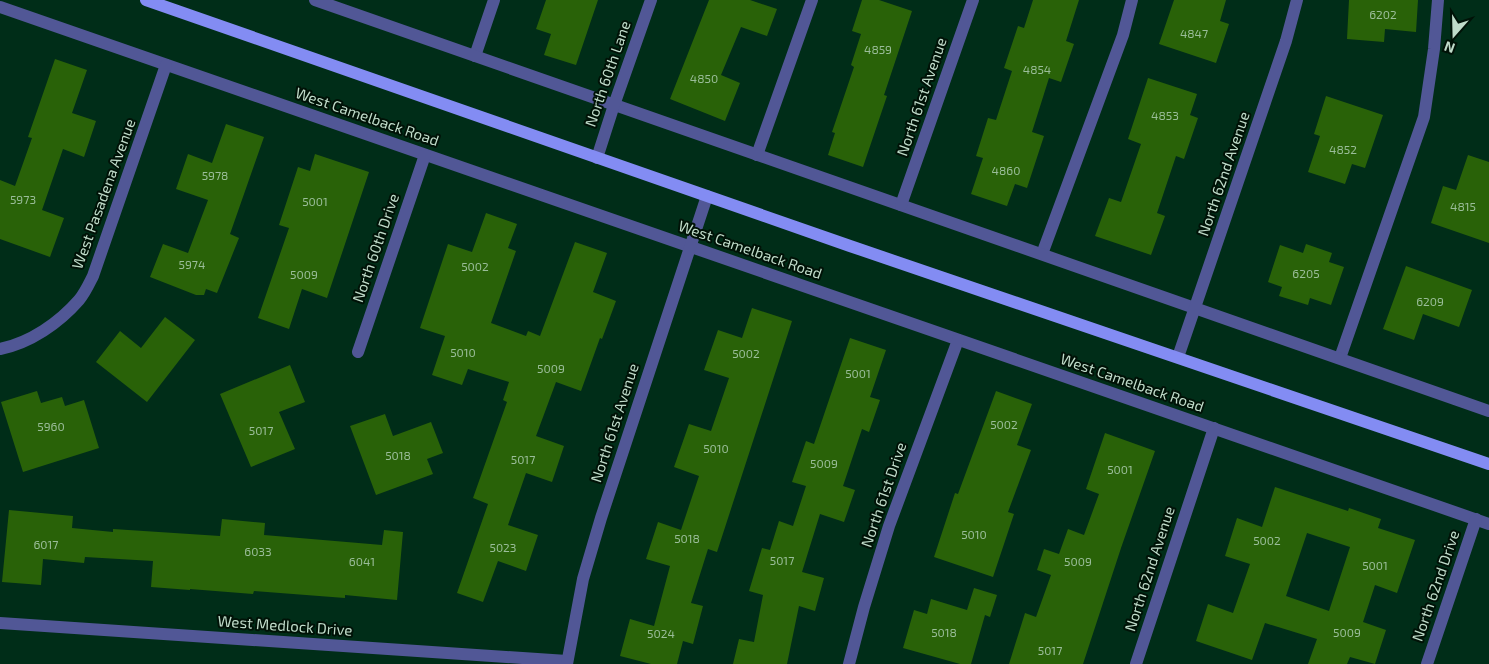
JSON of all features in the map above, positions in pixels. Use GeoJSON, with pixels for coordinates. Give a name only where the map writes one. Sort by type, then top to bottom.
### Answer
{"type":"FeatureCollection","features":[{"type":"Feature","properties":{"kind":"main road"},"geometry":{"type":"LineString","coordinates":[[146,0],[597,158],[1489,464]]}},
{"type":"Feature","properties":{"kind":"street"},"geometry":{"type":"LineString","coordinates":[[315,0],[330,2],[474,56],[614,105],[1340,358],[1488,407]]}},
{"type":"Feature","properties":{"kind":"street"},"geometry":{"type":"LineString","coordinates":[[474,56],[494,0]]}},
{"type":"Feature","properties":{"kind":"street","name":"North 60th Lane"},"geometry":{"type":"LineString","coordinates":[[597,158],[651,0]]}},
{"type":"Feature","properties":{"kind":"street"},"geometry":{"type":"LineString","coordinates":[[757,155],[812,0]]}},
{"type":"Feature","properties":{"kind":"street","name":"North 61st Avenue"},"geometry":{"type":"LineString","coordinates":[[901,205],[973,0]]}},
{"type":"Feature","properties":{"kind":"street"},"geometry":{"type":"LineString","coordinates":[[1042,254],[1123,35],[1132,0]]}},
{"type":"Feature","properties":{"kind":"street","name":"North 62nd Avenue"},"geometry":{"type":"LineString","coordinates":[[1178,357],[1286,41],[1297,0]]}},
{"type":"Feature","properties":{"kind":"street"},"geometry":{"type":"LineString","coordinates":[[1340,358],[1424,117],[1434,49],[1438,0]]}},
{"type":"Feature","properties":{"kind":"street","name":"West Camelback Road"},"geometry":{"type":"LineString","coordinates":[[0,7],[1489,524]]}},
{"type":"Feature","properties":{"kind":"street","name":"West Pasadena Avenue"},"geometry":{"type":"LineString","coordinates":[[0,349],[11,347],[36,336],[58,320],[80,299],[93,276],[166,65]]}},
{"type":"Feature","properties":{"kind":"street","name":"North 60th Drive"},"geometry":{"type":"LineString","coordinates":[[358,352],[425,154]]}},
{"type":"Feature","properties":{"kind":"street","name":"North 61st Avenue"},"geometry":{"type":"LineString","coordinates":[[567,662],[583,579],[601,518],[707,196]]}},
{"type":"Feature","properties":{"kind":"street","name":"North 61st Drive"},"geometry":{"type":"LineString","coordinates":[[849,664],[889,526],[958,340]]}},
{"type":"Feature","properties":{"kind":"street","name":"North 62nd Avenue"},"geometry":{"type":"LineString","coordinates":[[1136,664],[1214,428]]}},
{"type":"Feature","properties":{"kind":"street","name":"North 62nd Drive"},"geometry":{"type":"LineString","coordinates":[[1427,664],[1476,519]]}},
{"type":"Feature","properties":{"kind":"street","name":"West Medlock Drive"},"geometry":{"type":"LineString","coordinates":[[0,623],[567,662]]}},
{"type":"Feature","properties":{"kind":"building"},"geometry":{"type":"Polygon","coordinates":[[[546,0],[598,0],[576,65],[544,55],[551,34],[536,29],[546,0]]]}},
{"type":"Feature","properties":{"kind":"building"},"geometry":{"type":"Polygon","coordinates":[[[709,0],[750,0],[777,9],[767,36],[741,27],[721,75],[740,83],[725,121],[670,99],[709,0]]]}},
{"type":"Feature","properties":{"kind":"building"},"geometry":{"type":"Polygon","coordinates":[[[862,0],[879,0],[912,11],[884,95],[887,96],[863,167],[828,155],[835,133],[832,132],[854,67],[851,65],[861,34],[852,31],[862,0]]]}},
{"type":"Feature","properties":{"kind":"building"},"geometry":{"type":"Polygon","coordinates":[[[1033,0],[1079,0],[1066,41],[1074,44],[1061,82],[1049,78],[1032,132],[1044,136],[1027,188],[1015,184],[1007,206],[971,194],[983,158],[976,156],[988,118],[996,120],[1012,71],[1004,68],[1018,26],[1024,28],[1033,0]]]}},
{"type":"Feature","properties":{"kind":"building"},"geometry":{"type":"Polygon","coordinates":[[[1174,0],[1226,0],[1220,21],[1229,24],[1216,63],[1159,44],[1174,0]]]}},
{"type":"Feature","properties":{"kind":"building"},"geometry":{"type":"Polygon","coordinates":[[[1349,0],[1418,0],[1416,32],[1385,29],[1384,42],[1347,39],[1349,0]]]}},
{"type":"Feature","properties":{"kind":"building"},"geometry":{"type":"Polygon","coordinates":[[[55,59],[87,70],[72,113],[96,121],[84,157],[63,149],[42,210],[64,218],[50,257],[0,239],[0,180],[15,186],[32,138],[28,137],[55,59]]]}},
{"type":"Feature","properties":{"kind":"building"},"geometry":{"type":"Polygon","coordinates":[[[1148,78],[1197,94],[1190,115],[1198,118],[1184,159],[1176,156],[1157,213],[1165,216],[1151,255],[1095,236],[1109,198],[1121,202],[1141,144],[1128,139],[1148,78]]]}},
{"type":"Feature","properties":{"kind":"building"},"geometry":{"type":"Polygon","coordinates":[[[1326,96],[1383,115],[1365,168],[1352,164],[1345,184],[1308,172],[1320,136],[1314,134],[1326,96]]]}},
{"type":"Feature","properties":{"kind":"building"},"geometry":{"type":"Polygon","coordinates":[[[226,124],[264,137],[230,234],[239,238],[217,293],[206,289],[204,295],[196,295],[150,277],[163,244],[188,253],[208,200],[176,189],[188,154],[212,163],[226,124]]]}},
{"type":"Feature","properties":{"kind":"building"},"geometry":{"type":"Polygon","coordinates":[[[315,154],[369,172],[327,298],[302,289],[289,329],[258,318],[289,228],[279,225],[298,167],[310,171],[315,154]]]}},
{"type":"Feature","properties":{"kind":"building"},"geometry":{"type":"Polygon","coordinates":[[[1468,155],[1489,162],[1489,243],[1431,223],[1443,186],[1456,190],[1468,155]]]}},
{"type":"Feature","properties":{"kind":"building"},"geometry":{"type":"Polygon","coordinates":[[[486,213],[517,224],[508,248],[516,251],[491,323],[526,336],[528,331],[540,336],[575,242],[607,253],[593,292],[616,301],[602,339],[600,338],[581,391],[556,382],[536,436],[564,446],[552,482],[526,473],[508,525],[538,535],[526,571],[498,561],[483,602],[457,593],[488,504],[473,498],[507,402],[503,400],[509,382],[468,369],[462,385],[432,375],[445,336],[420,328],[448,244],[472,252],[486,213]]]}},
{"type":"Feature","properties":{"kind":"building"},"geometry":{"type":"Polygon","coordinates":[[[1306,244],[1332,253],[1329,262],[1344,267],[1331,305],[1310,298],[1308,305],[1279,296],[1282,287],[1268,282],[1280,245],[1303,253],[1306,244]]]}},
{"type":"Feature","properties":{"kind":"building"},"geometry":{"type":"Polygon","coordinates":[[[1406,266],[1472,290],[1459,327],[1423,314],[1414,340],[1383,329],[1406,266]]]}},
{"type":"Feature","properties":{"kind":"building"},"geometry":{"type":"Polygon","coordinates":[[[752,308],[792,321],[717,552],[708,549],[691,603],[703,606],[693,644],[683,641],[677,664],[651,664],[620,656],[630,619],[654,626],[670,566],[646,559],[658,522],[681,530],[699,476],[674,467],[689,424],[711,431],[729,378],[704,370],[718,330],[742,338],[752,308]]]}},
{"type":"Feature","properties":{"kind":"building"},"geometry":{"type":"Polygon","coordinates":[[[165,317],[195,340],[147,402],[96,362],[120,331],[141,348],[165,317]]]}},
{"type":"Feature","properties":{"kind":"building"},"geometry":{"type":"Polygon","coordinates":[[[850,338],[886,350],[870,397],[880,400],[869,432],[862,429],[843,486],[855,490],[844,522],[820,514],[802,572],[824,578],[815,611],[799,606],[787,664],[733,664],[739,639],[754,642],[763,595],[749,591],[762,548],[770,550],[779,521],[793,526],[806,486],[792,482],[806,441],[814,444],[850,338]]]}},
{"type":"Feature","properties":{"kind":"building"},"geometry":{"type":"Polygon","coordinates":[[[290,365],[305,402],[279,412],[295,449],[251,467],[220,394],[290,365]]]}},
{"type":"Feature","properties":{"kind":"building"},"geometry":{"type":"Polygon","coordinates":[[[37,391],[41,403],[62,397],[65,406],[84,400],[99,448],[23,472],[1,402],[37,391]]]}},
{"type":"Feature","properties":{"kind":"building"},"geometry":{"type":"Polygon","coordinates":[[[996,391],[1032,404],[1017,445],[1031,450],[1008,512],[1014,514],[993,577],[934,557],[955,493],[958,494],[996,391]]]}},
{"type":"Feature","properties":{"kind":"building"},"geometry":{"type":"Polygon","coordinates":[[[385,414],[393,436],[431,422],[443,453],[427,459],[433,474],[376,495],[350,426],[385,414]]]}},
{"type":"Feature","properties":{"kind":"building"},"geometry":{"type":"Polygon","coordinates":[[[1105,433],[1155,451],[1083,664],[1009,664],[1025,613],[1036,617],[1051,575],[1037,570],[1044,549],[1059,554],[1068,529],[1084,535],[1099,494],[1086,489],[1105,433]]]}},
{"type":"Feature","properties":{"kind":"building"},"geometry":{"type":"Polygon","coordinates":[[[1275,487],[1348,511],[1349,508],[1381,519],[1378,528],[1415,540],[1397,593],[1375,585],[1363,622],[1386,630],[1375,664],[1350,657],[1347,664],[1308,664],[1317,639],[1265,623],[1252,660],[1196,641],[1208,604],[1233,613],[1250,564],[1225,556],[1237,518],[1262,527],[1275,487]],[[1307,533],[1286,596],[1329,611],[1350,547],[1307,533]]]}},
{"type":"Feature","properties":{"kind":"building"},"geometry":{"type":"Polygon","coordinates":[[[9,510],[73,516],[72,528],[113,532],[113,529],[220,536],[222,519],[265,523],[264,535],[382,545],[384,530],[403,532],[397,600],[345,595],[345,598],[254,591],[253,594],[151,587],[153,561],[85,557],[84,563],[43,559],[41,585],[2,582],[9,510]]]}},
{"type":"Feature","properties":{"kind":"building"},"geometry":{"type":"Polygon","coordinates":[[[974,588],[997,595],[990,617],[985,615],[971,664],[960,664],[903,648],[914,610],[927,614],[931,599],[967,610],[974,588]]]}}]}
